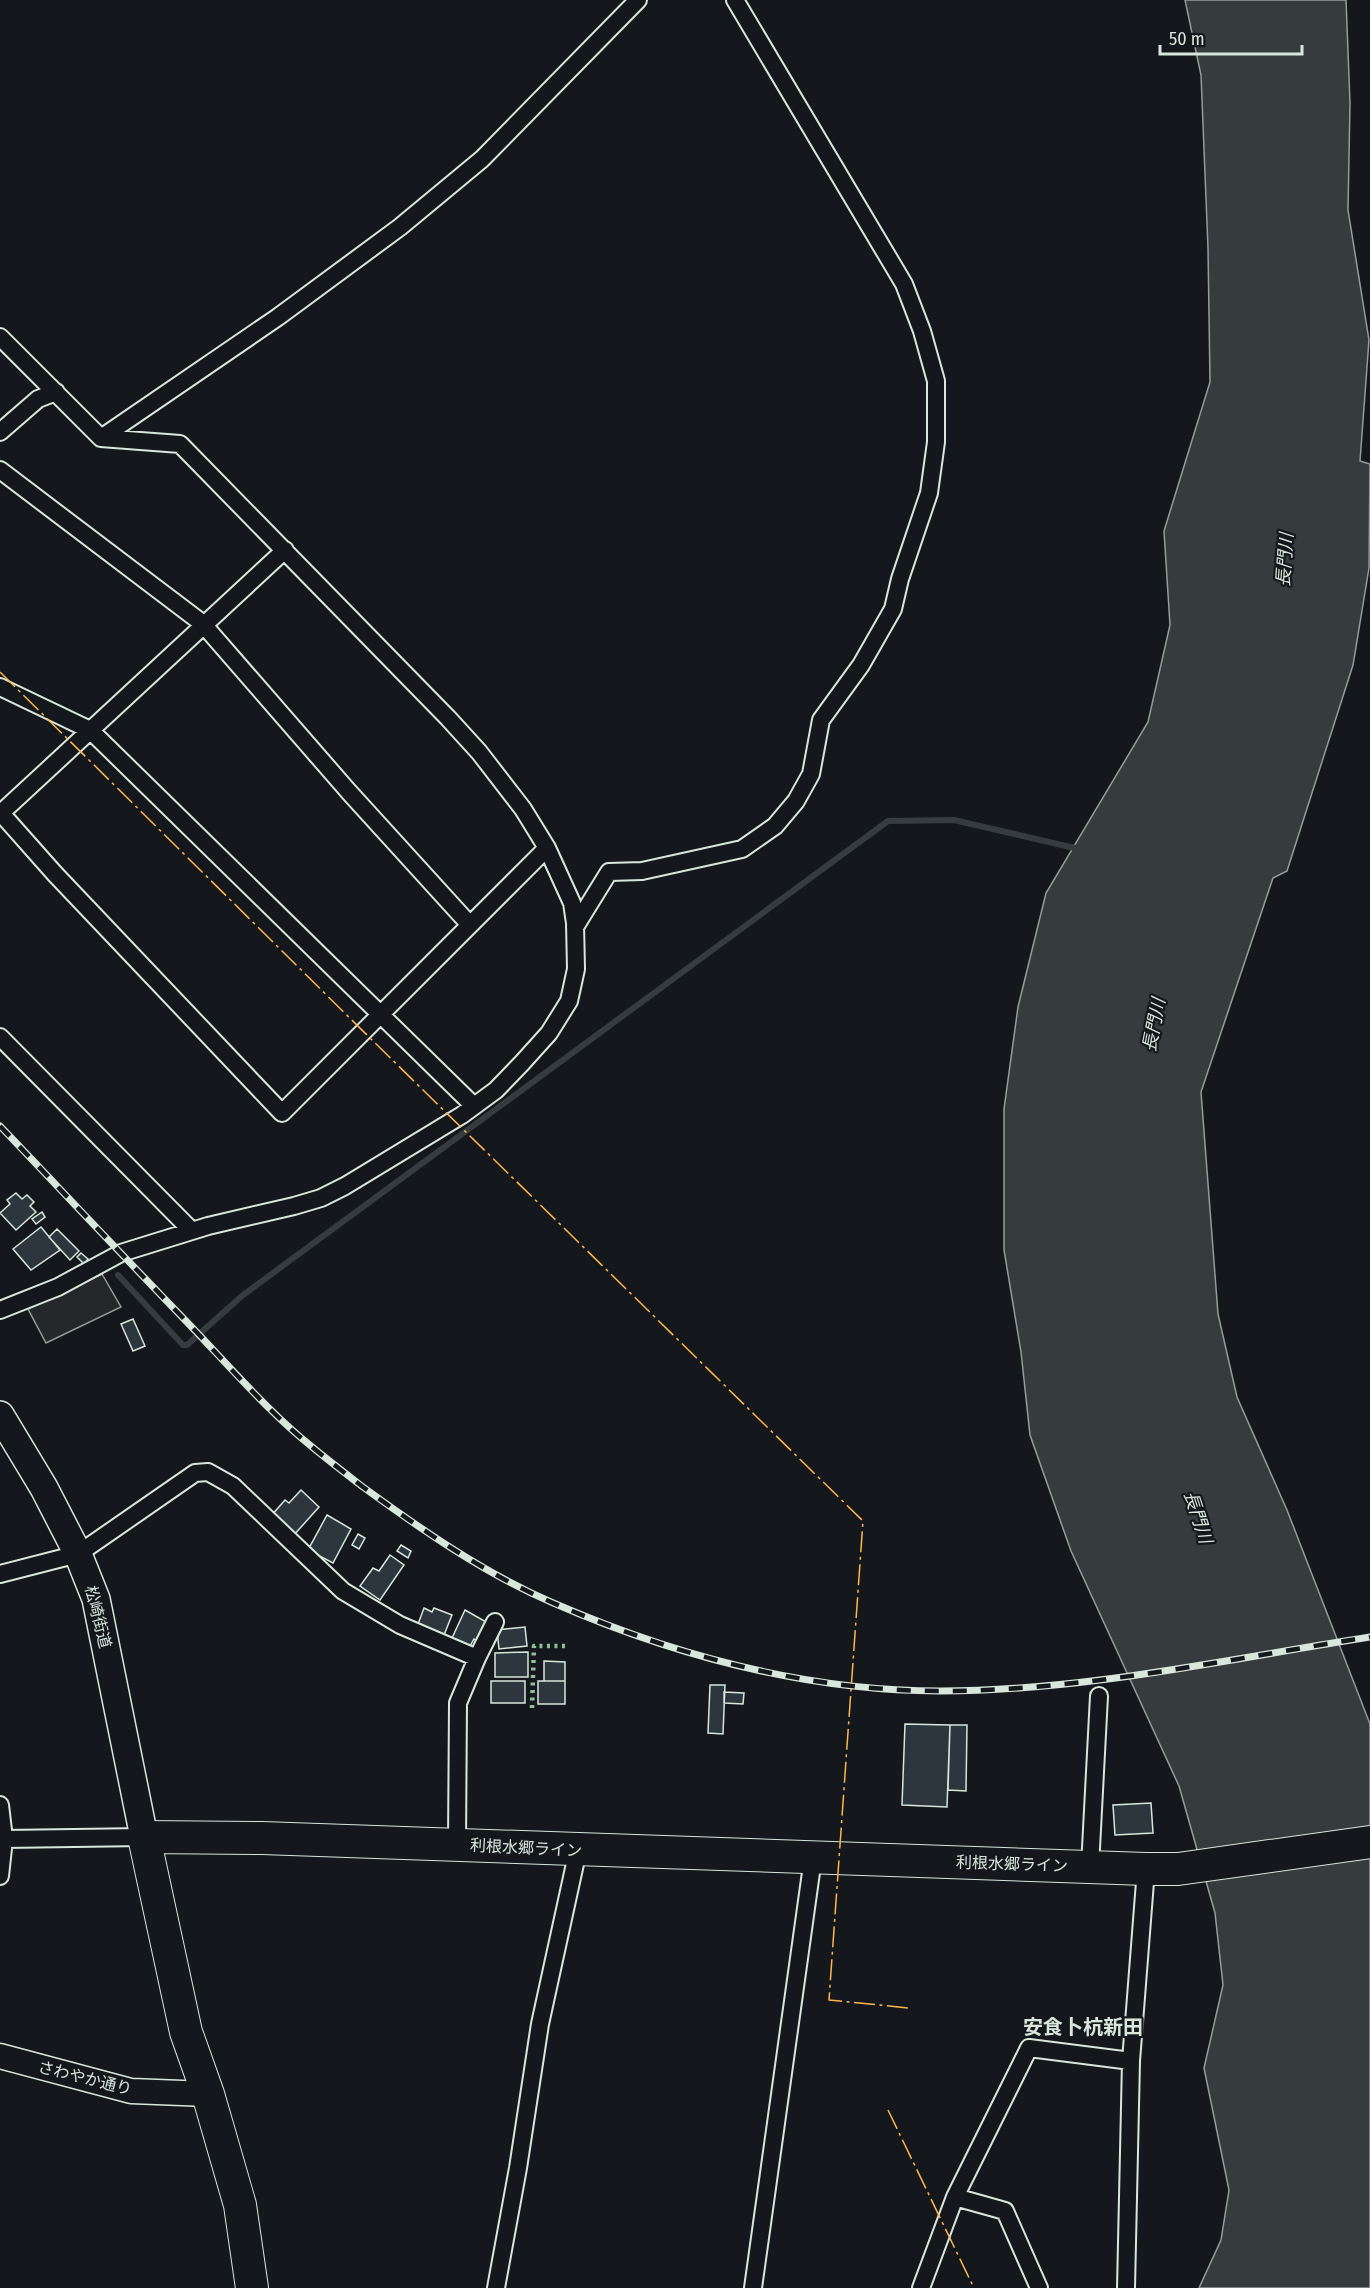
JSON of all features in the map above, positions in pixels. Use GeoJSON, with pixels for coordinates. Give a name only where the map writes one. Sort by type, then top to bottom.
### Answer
{"type":"FeatureCollection","features":[{"type":"Feature","properties":{"kind":"highway","name":"利根水郷ライン"},"geometry":{"type":"LineString","coordinates":[[144,1837],[262,1838],[1146,1869],[1178,1869],[1370,1842]]}},
{"type":"Feature","properties":{"kind":"highway"},"geometry":{"type":"LineString","coordinates":[[144,1837],[186,2032],[208,2094],[240,2205],[252,2288]]}},
{"type":"Feature","properties":{"kind":"main road","name":"松崎街道"},"geometry":{"type":"LineString","coordinates":[[0,1415],[44,1488],[78,1554],[96,1599],[144,1837]]}},
{"type":"Feature","properties":{"kind":"street"},"geometry":{"type":"LineString","coordinates":[[101,438],[278,317],[400,227],[482,159],[638,0]]}},
{"type":"Feature","properties":{"kind":"street"},"geometry":{"type":"LineString","coordinates":[[575,927],[609,872],[642,871],[742,849],[775,826],[796,801],[811,774],[821,720],[861,665],[893,609],[900,579],[929,493],[936,442],[936,381],[922,331],[904,284],[735,0]]}},
{"type":"Feature","properties":{"kind":"street"},"geometry":{"type":"LineString","coordinates":[[0,337],[101,438],[180,444],[285,549],[479,752],[518,802],[547,848],[572,903],[576,969],[569,1000],[549,1033],[496,1090],[419,1142],[345,1186],[321,1198],[191,1230],[120,1253],[58,1287],[0,1310]]}},
{"type":"Feature","properties":{"kind":"street"},"geometry":{"type":"LineString","coordinates":[[0,432],[38,399],[56,392]]}},
{"type":"Feature","properties":{"kind":"street"},"geometry":{"type":"LineString","coordinates":[[0,470],[204,625],[349,792],[470,925]]}},
{"type":"Feature","properties":{"kind":"street"},"geometry":{"type":"LineString","coordinates":[[285,549],[0,813],[282,1113],[547,848]]}},
{"type":"Feature","properties":{"kind":"street"},"geometry":{"type":"LineString","coordinates":[[0,687],[90,730],[474,1106]]}},
{"type":"Feature","properties":{"kind":"street"},"geometry":{"type":"LineString","coordinates":[[0,1037],[191,1230]]}},
{"type":"Feature","properties":{"kind":"street"},"geometry":{"type":"LineString","coordinates":[[0,1574],[78,1554],[195,1473],[208,1472],[233,1486],[343,1591],[400,1625],[477,1658]]}},
{"type":"Feature","properties":{"kind":"street"},"geometry":{"type":"LineString","coordinates":[[457,1845],[458,1703],[495,1622]]}},
{"type":"Feature","properties":{"kind":"street"},"geometry":{"type":"LineString","coordinates":[[1090,1867],[1099,1696]]}},
{"type":"Feature","properties":{"kind":"street"},"geometry":{"type":"LineString","coordinates":[[0,1805],[4,1839],[0,1876]]}},
{"type":"Feature","properties":{"kind":"street"},"geometry":{"type":"LineString","coordinates":[[4,1839],[144,1837]]}},
{"type":"Feature","properties":{"kind":"street"},"geometry":{"type":"LineString","coordinates":[[496,2288],[518,2168],[540,2024],[578,1850]]}},
{"type":"Feature","properties":{"kind":"street"},"geometry":{"type":"LineString","coordinates":[[753,2288],[813,1858]]}},
{"type":"Feature","properties":{"kind":"street"},"geometry":{"type":"LineString","coordinates":[[1126,2288],[1131,2061],[1146,1869]]}},
{"type":"Feature","properties":{"kind":"street"},"geometry":{"type":"LineString","coordinates":[[921,2288],[955,2197],[1029,2048],[1131,2061]]}},
{"type":"Feature","properties":{"kind":"street","name":"さわやか通り"},"geometry":{"type":"LineString","coordinates":[[0,2056],[131,2091],[208,2094]]}},
{"type":"Feature","properties":{"kind":"street"},"geometry":{"type":"LineString","coordinates":[[955,2197],[1005,2211],[1039,2288]]}},
{"type":"Feature","properties":{"kind":"shaded area"},"geometry":{"type":"Polygon","coordinates":[[[102,1274],[121,1307],[46,1343],[28,1309],[102,1274]]]}},
{"type":"Feature","properties":{"kind":"water","name":"長門川"},"geometry":{"type":"Polygon","coordinates":[[[1185,0],[1346,0],[1350,103],[1348,210],[1369,340],[1360,461],[1370,464],[1369,568],[1353,665],[1287,871],[1273,878],[1201,1092],[1218,1314],[1237,1397],[1287,1510],[1370,1724],[1370,2288],[1199,2288],[1221,2240],[1229,2190],[1204,2068],[1223,1985],[1215,1913],[1179,1786],[1071,1551],[1030,1435],[1021,1352],[1004,1250],[1004,1109],[1018,1007],[1046,893],[1148,722],[1170,625],[1164,531],[1210,382],[1208,248],[1201,75],[1185,0]]]}},
{"type":"Feature","properties":{"kind":"building"},"geometry":{"type":"Polygon","coordinates":[[[16,1193],[22,1199],[27,1195],[34,1202],[30,1206],[36,1212],[16,1230],[0,1213],[10,1204],[7,1200],[16,1193]]]}},
{"type":"Feature","properties":{"kind":"building"},"geometry":{"type":"Polygon","coordinates":[[[42,1212],[45,1217],[36,1224],[32,1219],[42,1212]]]}},
{"type":"Feature","properties":{"kind":"building"},"geometry":{"type":"Polygon","coordinates":[[[41,1227],[60,1250],[31,1270],[13,1249],[41,1227]]]}},
{"type":"Feature","properties":{"kind":"building"},"geometry":{"type":"Polygon","coordinates":[[[57,1229],[79,1251],[70,1260],[49,1237],[57,1229]]]}},
{"type":"Feature","properties":{"kind":"building"},"geometry":{"type":"Polygon","coordinates":[[[81,1253],[88,1259],[84,1264],[77,1257],[81,1253]]]}},
{"type":"Feature","properties":{"kind":"building"},"geometry":{"type":"Polygon","coordinates":[[[133,1319],[145,1346],[133,1351],[121,1324],[133,1319]]]}},
{"type":"Feature","properties":{"kind":"building"},"geometry":{"type":"Polygon","coordinates":[[[301,1490],[319,1507],[293,1536],[271,1516],[285,1500],[289,1503],[301,1490]]]}},
{"type":"Feature","properties":{"kind":"building"},"geometry":{"type":"Polygon","coordinates":[[[327,1515],[351,1529],[333,1563],[308,1550],[327,1515]]]}},
{"type":"Feature","properties":{"kind":"building"},"geometry":{"type":"Polygon","coordinates":[[[358,1534],[365,1538],[359,1549],[352,1545],[358,1534]]]}},
{"type":"Feature","properties":{"kind":"building"},"geometry":{"type":"Polygon","coordinates":[[[401,1545],[411,1551],[408,1558],[397,1551],[401,1545]]]}},
{"type":"Feature","properties":{"kind":"building"},"geometry":{"type":"Polygon","coordinates":[[[390,1555],[404,1565],[380,1600],[360,1586],[373,1568],[379,1571],[390,1555]]]}},
{"type":"Feature","properties":{"kind":"building"},"geometry":{"type":"Polygon","coordinates":[[[424,1608],[432,1612],[434,1608],[452,1615],[444,1635],[418,1624],[424,1608]]]}},
{"type":"Feature","properties":{"kind":"building"},"geometry":{"type":"Polygon","coordinates":[[[465,1610],[488,1623],[479,1642],[474,1639],[470,1646],[452,1638],[465,1610]]]}},
{"type":"Feature","properties":{"kind":"building"},"geometry":{"type":"Polygon","coordinates":[[[525,1627],[527,1646],[499,1649],[497,1630],[525,1627]]]}},
{"type":"Feature","properties":{"kind":"building"},"geometry":{"type":"Polygon","coordinates":[[[528,1652],[528,1677],[495,1677],[495,1653],[528,1652]]]}},
{"type":"Feature","properties":{"kind":"building"},"geometry":{"type":"Polygon","coordinates":[[[544,1661],[565,1662],[565,1681],[544,1681],[544,1661]]]}},
{"type":"Feature","properties":{"kind":"building"},"geometry":{"type":"Polygon","coordinates":[[[491,1681],[525,1681],[525,1703],[491,1703],[491,1681]]]}},
{"type":"Feature","properties":{"kind":"building"},"geometry":{"type":"Polygon","coordinates":[[[538,1681],[565,1681],[565,1704],[538,1704],[538,1681]]]}},
{"type":"Feature","properties":{"kind":"building"},"geometry":{"type":"Polygon","coordinates":[[[710,1685],[725,1685],[723,1734],[708,1733],[710,1685]]]}},
{"type":"Feature","properties":{"kind":"building"},"geometry":{"type":"Polygon","coordinates":[[[724,1692],[744,1693],[743,1704],[724,1703],[724,1692]]]}},
{"type":"Feature","properties":{"kind":"building"},"geometry":{"type":"Polygon","coordinates":[[[905,1724],[950,1725],[947,1807],[902,1805],[905,1724]]]}},
{"type":"Feature","properties":{"kind":"building"},"geometry":{"type":"Polygon","coordinates":[[[950,1725],[967,1725],[966,1791],[948,1790],[950,1725]]]}},
{"type":"Feature","properties":{"kind":"building"},"geometry":{"type":"Polygon","coordinates":[[[1151,1803],[1153,1833],[1115,1835],[1113,1805],[1151,1803]]]}},
{"type":"Feature","properties":{"kind":"waterway"},"geometry":{"type":"LineString","coordinates":[[118,1275],[183,1345],[187,1345],[243,1295],[888,821],[954,820],[1079,849]]}},
{"type":"Feature","properties":{"kind":"railway"},"geometry":{"type":"LineString","coordinates":[[0,1126],[250,1389],[305,1441],[363,1487],[454,1550],[526,1590],[597,1621],[693,1653],[791,1677],[840,1685],[940,1691],[994,1690],[1102,1680],[1370,1637]]}},
{"type":"Feature","properties":{"kind":"hedge"},"geometry":{"type":"LineString","coordinates":[[532,1708],[534,1646],[567,1646]]}},
{"type":"Feature","properties":{"kind":"power"},"geometry":{"type":"LineString","coordinates":[[0,672],[863,1521],[829,2000],[909,2008]]}},
{"type":"Feature","properties":{"kind":"power"},"geometry":{"type":"LineString","coordinates":[[888,2110],[974,2288]]}},
{"type":"Feature","properties":{"kind":"district","name":"安食卜杭新田"},"geometry":{"type":"Point","coordinates":[1083,2027]}}]}
